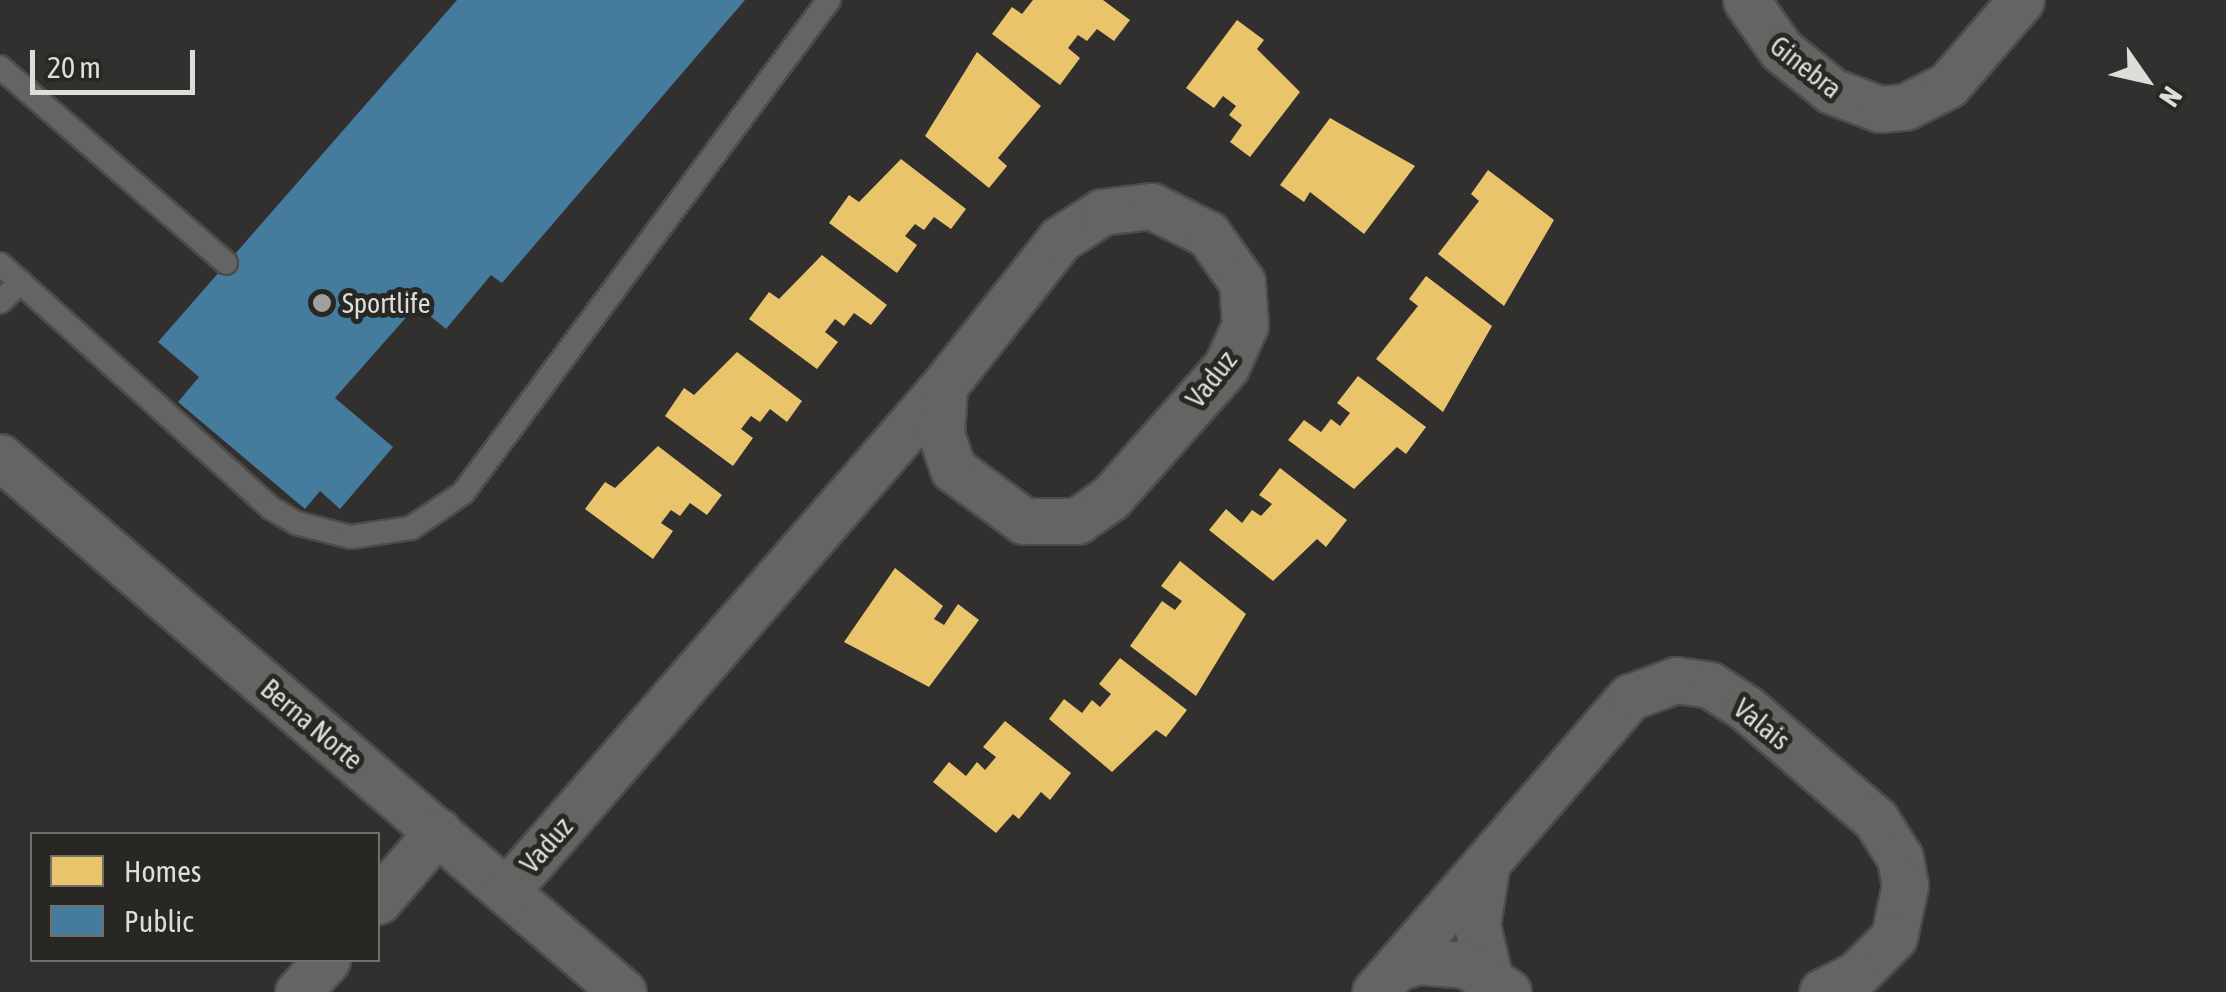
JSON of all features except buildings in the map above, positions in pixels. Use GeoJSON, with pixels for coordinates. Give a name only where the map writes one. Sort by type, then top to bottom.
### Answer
{"type":"FeatureCollection","features":[{"type":"Feature","properties":{"kind":"street","name":"Ginebra"},"geometry":{"type":"LineString","coordinates":[[1746,0],[1780,50],[1832,91],[1880,110],[1905,108],[1948,85],[2021,0]]}},
{"type":"Feature","properties":{"kind":"street","name":"Vaduz"},"geometry":{"type":"LineString","coordinates":[[506,890],[944,386],[1060,239],[1102,212],[1126,206],[1173,212],[1208,234],[1242,282],[1245,325],[1232,357],[1095,512],[1058,525],[1024,520],[953,469],[911,465],[862,482]]}},
{"type":"Feature","properties":{"kind":"street"},"geometry":{"type":"LineString","coordinates":[[944,386],[941,436],[953,469]]}},
{"type":"Feature","properties":{"kind":"street","name":"Berna Norte"},"geometry":{"type":"LineString","coordinates":[[0,457],[624,992]]}},
{"type":"Feature","properties":{"kind":"street","name":"Valais"},"geometry":{"type":"LineString","coordinates":[[1385,980],[1630,698],[1676,680],[1710,686],[1876,820],[1900,858],[1905,885],[1894,936],[1857,974],[1822,992]]}},
{"type":"Feature","properties":{"kind":"street"},"geometry":{"type":"LineString","coordinates":[[380,899],[438,831]]}},
{"type":"Feature","properties":{"kind":"street","name":"Valais"},"geometry":{"type":"LineString","coordinates":[[1487,862],[1476,925],[1498,984]]}},
{"type":"Feature","properties":{"kind":"street","name":"Valais"},"geometry":{"type":"LineString","coordinates":[[1385,980],[1443,960],[1498,984]]}},
{"type":"Feature","properties":{"kind":"street"},"geometry":{"type":"LineString","coordinates":[[298,992],[325,962]]}},
{"type":"Feature","properties":{"kind":"lane"},"geometry":{"type":"LineString","coordinates":[[0,264],[271,508],[296,523],[351,537],[411,528],[463,493],[829,0]]}},
{"type":"Feature","properties":{"kind":"lane"},"geometry":{"type":"LineString","coordinates":[[0,66],[226,264]]}},
{"type":"Feature","properties":{"kind":"lane"},"geometry":{"type":"LineString","coordinates":[[0,302],[21,282]]}},
{"type":"Feature","properties":{"kind":"place","name":"Sportlife"},"geometry":{"type":"Point","coordinates":[322,303]}}]}
